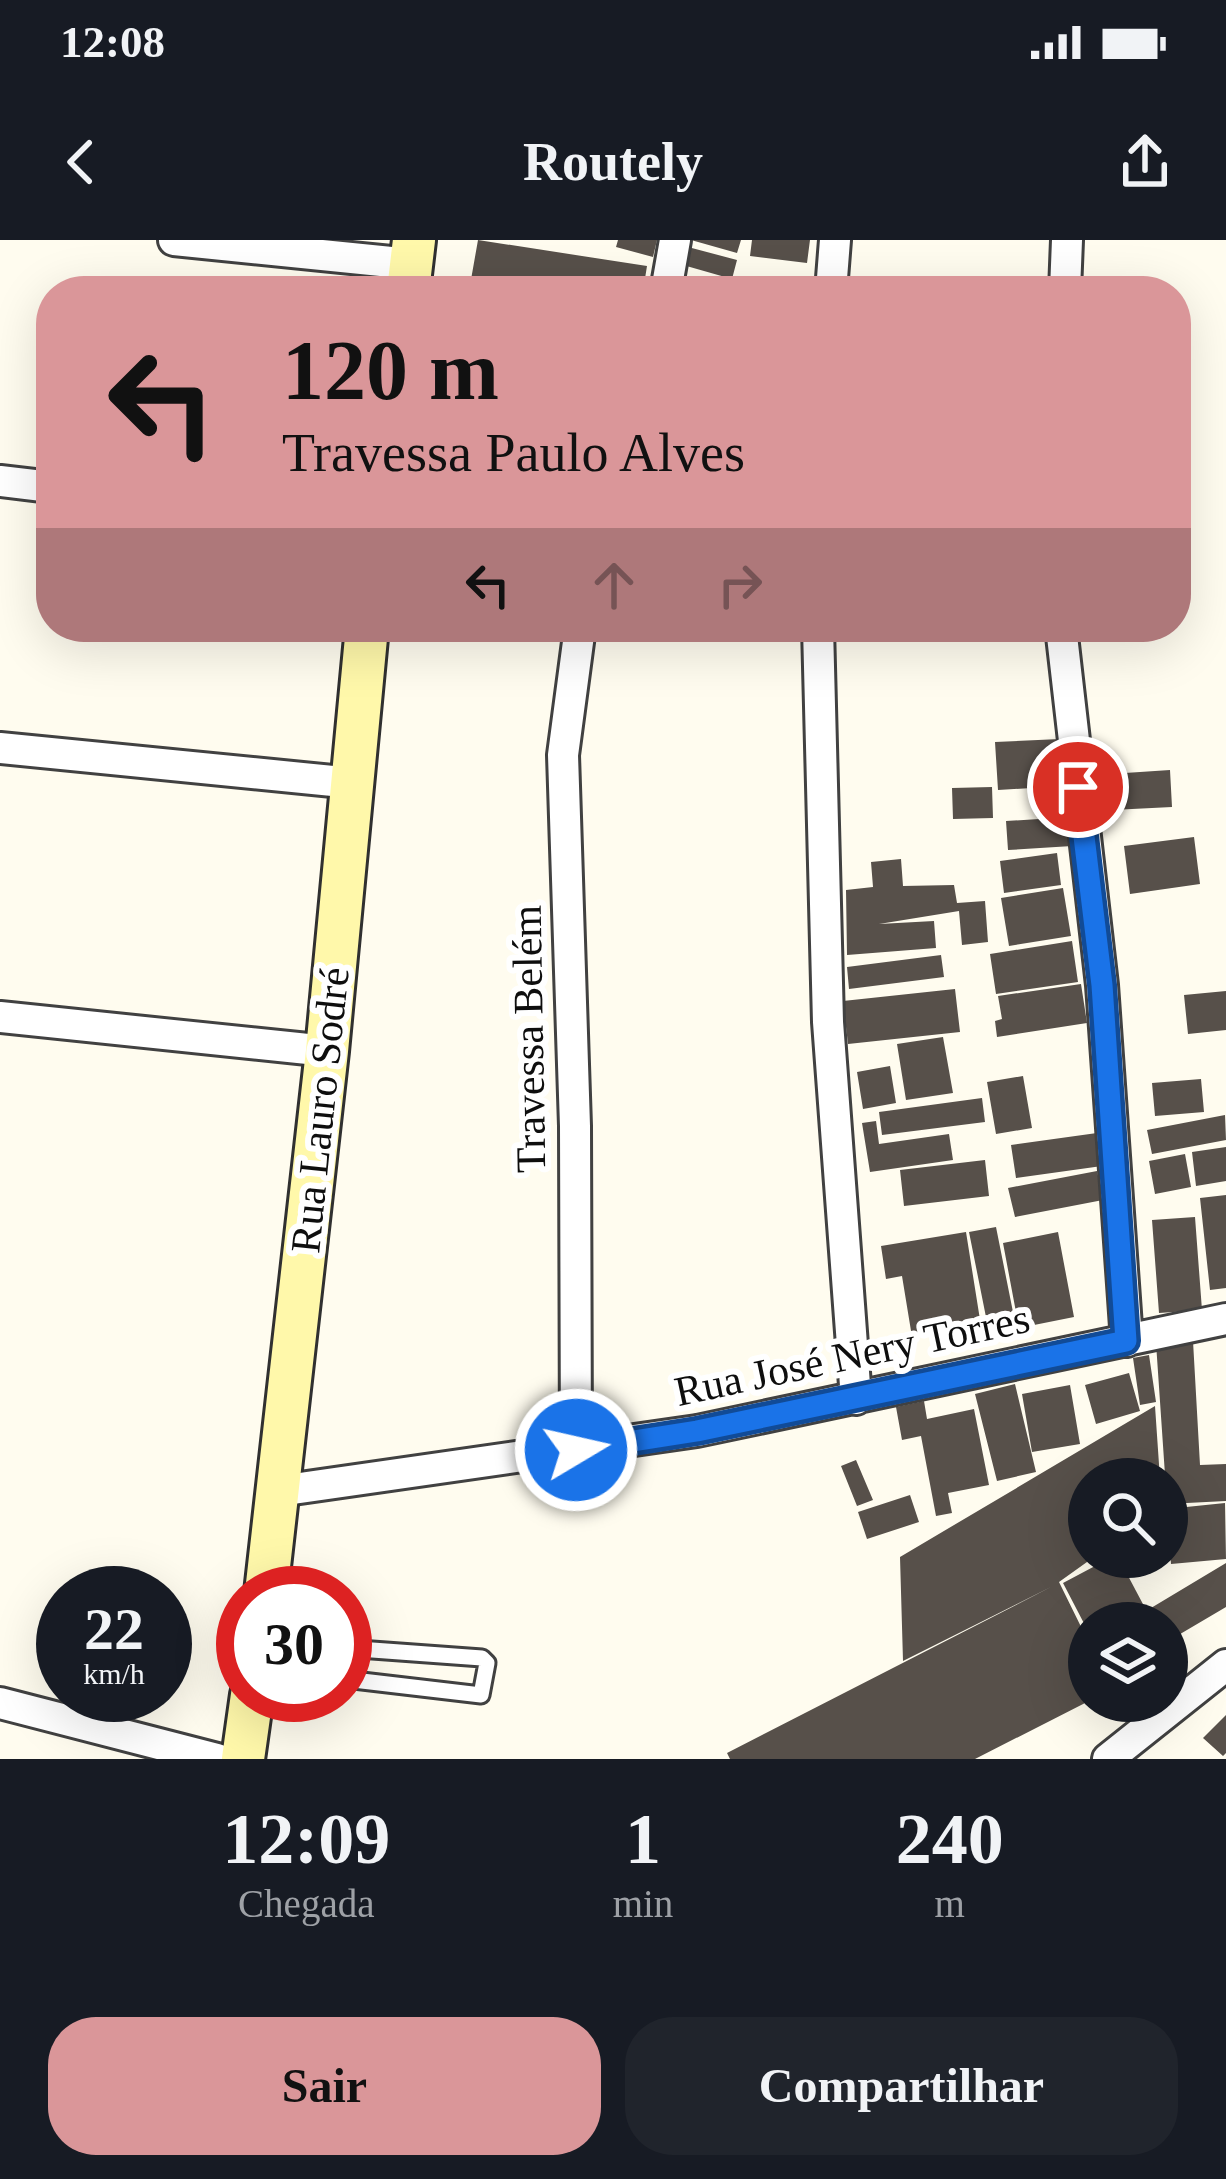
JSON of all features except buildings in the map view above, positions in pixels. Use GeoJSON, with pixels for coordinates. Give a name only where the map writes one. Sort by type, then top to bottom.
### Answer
{"type":"FeatureCollection","features":[{"type":"Feature","properties":{"kind":"main road","name":"Rua Lauro Sodré"},"geometry":{"type":"LineString","coordinates":[[269,1566],[327,1051],[366,642]]}},
{"type":"Feature","properties":{"kind":"main road"},"geometry":{"type":"LineString","coordinates":[[243,1759],[248,1722]]}},
{"type":"Feature","properties":{"kind":"street"},"geometry":{"type":"LineString","coordinates":[[174,240],[411,265]]}},
{"type":"Feature","properties":{"kind":"street"},"geometry":{"type":"LineString","coordinates":[[669,276],[675,240]]}},
{"type":"Feature","properties":{"kind":"street"},"geometry":{"type":"LineString","coordinates":[[832,276],[835,240]]}},
{"type":"Feature","properties":{"kind":"street"},"geometry":{"type":"LineString","coordinates":[[1066,276],[1067,240]]}},
{"type":"Feature","properties":{"kind":"street"},"geometry":{"type":"LineString","coordinates":[[0,481],[36,485]]}},
{"type":"Feature","properties":{"kind":"street","name":"Travessa Belém"},"geometry":{"type":"LineString","coordinates":[[576,1450],[575,1126],[563,755],[578,642]]}},
{"type":"Feature","properties":{"kind":"street"},"geometry":{"type":"LineString","coordinates":[[818,642],[828,1022],[856,1399]]}},
{"type":"Feature","properties":{"kind":"street"},"geometry":{"type":"LineString","coordinates":[[1063,642],[1102,985],[1126,1341]]}},
{"type":"Feature","properties":{"kind":"street"},"geometry":{"type":"LineString","coordinates":[[0,748],[353,783]]}},
{"type":"Feature","properties":{"kind":"street"},"geometry":{"type":"LineString","coordinates":[[0,1017],[327,1051]]}},
{"type":"Feature","properties":{"kind":"street","name":"Rua José Nery Torres"},"geometry":{"type":"LineString","coordinates":[[279,1491],[576,1450],[856,1399],[1226,1319]]}},
{"type":"Feature","properties":{"kind":"street"},"geometry":{"type":"LineString","coordinates":[[1108,1759],[1226,1665]]}},
{"type":"Feature","properties":{"kind":"street"},"geometry":{"type":"LineString","coordinates":[[0,1702],[217,1759]]}},
{"type":"Feature","properties":{"kind":"lane"},"geometry":{"type":"LineString","coordinates":[[372,1650],[482,1658],[487,1663],[481,1695],[372,1682]]}},
{"type":"Feature","properties":{"kind":"route"},"geometry":{"type":"LineString","coordinates":[[576,1450],[697,1431],[1126,1341],[1102,985],[1078,787]]}}]}
